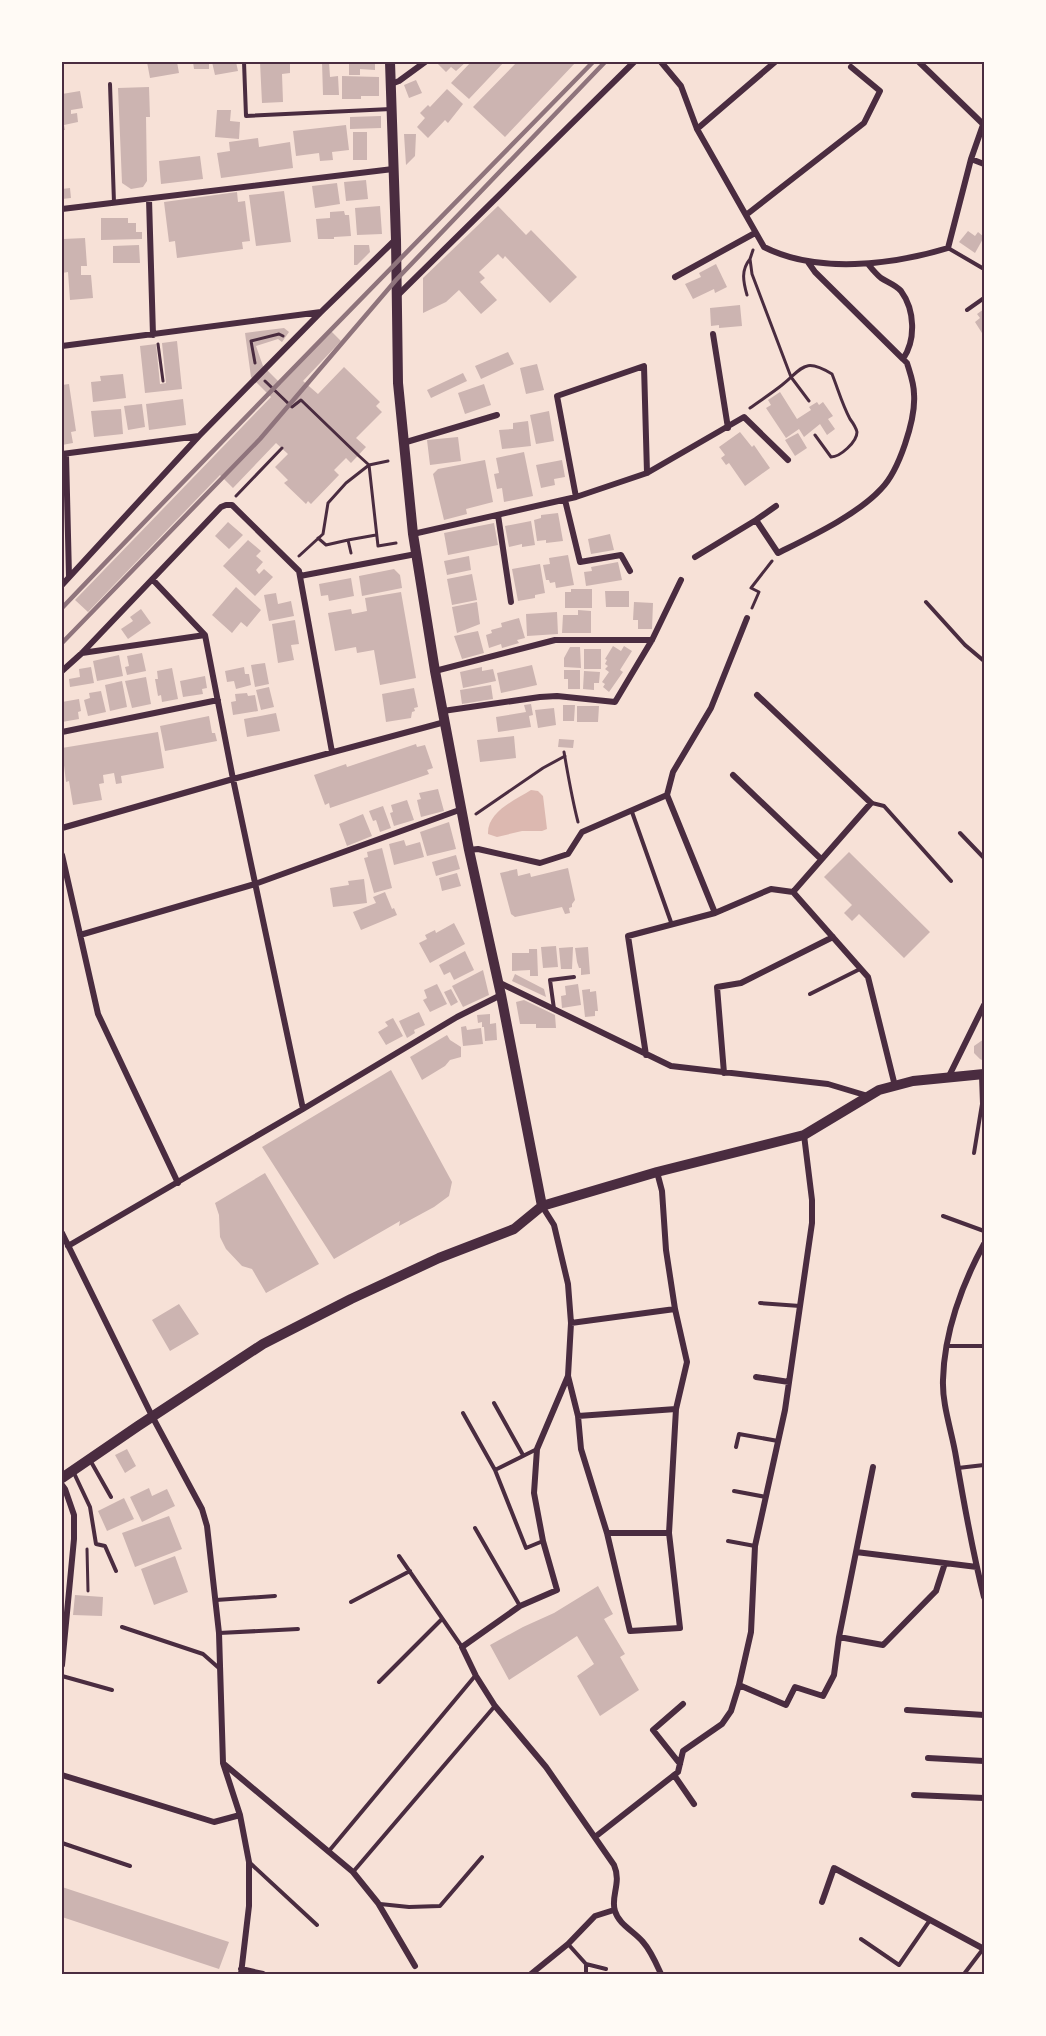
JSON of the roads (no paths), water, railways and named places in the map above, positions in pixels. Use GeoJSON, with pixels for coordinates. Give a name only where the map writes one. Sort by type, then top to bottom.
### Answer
{"type":"FeatureCollection","features":[{"type":"Feature","properties":{"kind":"street"},"geometry":{"type":"LineString","coordinates":[[390,62],[398,383],[416,554],[435,671],[469,850],[501,995],[542,1206],[554,1225],[568,1284],[571,1323],[568,1376],[578,1416],[581,1449],[607,1533],[630,1631],[680,1628],[669,1533],[676,1409],[687,1362],[675,1309],[666,1250],[662,1191],[657,1172]]}},
{"type":"Feature","properties":{"kind":"street"},"geometry":{"type":"LineString","coordinates":[[391,84],[399,81],[425,62]]}},
{"type":"Feature","properties":{"kind":"street"},"geometry":{"type":"LineString","coordinates":[[397,296],[634,62]]}},
{"type":"Feature","properties":{"kind":"street"},"geometry":{"type":"LineString","coordinates":[[661,62],[681,86],[697,129],[764,247],[808,262],[868,264],[948,248],[970,159],[984,123],[919,62]]}},
{"type":"Feature","properties":{"kind":"street"},"geometry":{"type":"LineString","coordinates":[[668,68],[675,62]]}},
{"type":"Feature","properties":{"kind":"street"},"geometry":{"type":"LineString","coordinates":[[697,129],[775,62]]}},
{"type":"Feature","properties":{"kind":"street"},"geometry":{"type":"LineString","coordinates":[[746,215],[864,123],[880,91],[851,67]]}},
{"type":"Feature","properties":{"kind":"street"},"geometry":{"type":"LineString","coordinates":[[970,159],[984,164]]}},
{"type":"Feature","properties":{"kind":"street"},"geometry":{"type":"LineString","coordinates":[[62,208],[393,169]]}},
{"type":"Feature","properties":{"kind":"street"},"geometry":{"type":"LineString","coordinates":[[149,199],[155,334]]}},
{"type":"Feature","properties":{"kind":"street"},"geometry":{"type":"LineString","coordinates":[[675,277],[756,235]]}},
{"type":"Feature","properties":{"kind":"street"},"geometry":{"type":"LineString","coordinates":[[62,585],[199,436],[321,312],[396,240]]}},
{"type":"Feature","properties":{"kind":"street"},"geometry":{"type":"LineString","coordinates":[[756,520],[778,553],[860,507],[887,483],[905,446],[914,408],[912,380],[907,363],[815,272],[808,262]]}},
{"type":"Feature","properties":{"kind":"street"},"geometry":{"type":"LineString","coordinates":[[868,264],[879,276],[900,290],[908,305],[913,327],[909,350],[903,359]]}},
{"type":"Feature","properties":{"kind":"street"},"geometry":{"type":"LineString","coordinates":[[62,346],[321,312]]}},
{"type":"Feature","properties":{"kind":"street"},"geometry":{"type":"LineString","coordinates":[[713,334],[728,428]]}},
{"type":"Feature","properties":{"kind":"street"},"geometry":{"type":"LineString","coordinates":[[576,497],[557,396],[644,366],[647,473]]}},
{"type":"Feature","properties":{"kind":"street"},"geometry":{"type":"LineString","coordinates":[[403,443],[497,415]]}},
{"type":"Feature","properties":{"kind":"street"},"geometry":{"type":"LineString","coordinates":[[413,534],[565,500],[647,473],[744,417],[788,460]]}},
{"type":"Feature","properties":{"kind":"street"},"geometry":{"type":"LineString","coordinates":[[69,577],[64,454],[199,436]]}},
{"type":"Feature","properties":{"kind":"street"},"geometry":{"type":"LineString","coordinates":[[565,500],[580,562],[621,555],[630,571]]}},
{"type":"Feature","properties":{"kind":"street"},"geometry":{"type":"LineString","coordinates":[[62,671],[153,580],[221,507],[232,506],[299,571],[332,752]]}},
{"type":"Feature","properties":{"kind":"street"},"geometry":{"type":"LineString","coordinates":[[695,557],[776,506]]}},
{"type":"Feature","properties":{"kind":"street"},"geometry":{"type":"LineString","coordinates":[[498,515],[511,603]]}},
{"type":"Feature","properties":{"kind":"street"},"geometry":{"type":"LineString","coordinates":[[300,576],[416,554]]}},
{"type":"Feature","properties":{"kind":"street"},"geometry":{"type":"LineString","coordinates":[[153,580],[205,635],[303,1109]]}},
{"type":"Feature","properties":{"kind":"street"},"geometry":{"type":"LineString","coordinates":[[62,828],[332,752],[444,717],[557,696],[615,702],[652,640],[681,580]]}},
{"type":"Feature","properties":{"kind":"street"},"geometry":{"type":"LineString","coordinates":[[715,913],[667,795],[673,772],[711,708],[747,618]]}},
{"type":"Feature","properties":{"kind":"street"},"geometry":{"type":"LineString","coordinates":[[82,653],[205,635]]}},
{"type":"Feature","properties":{"kind":"street"},"geometry":{"type":"LineString","coordinates":[[435,671],[555,640],[652,640]]}},
{"type":"Feature","properties":{"kind":"street"},"geometry":{"type":"LineString","coordinates":[[758,695],[871,803],[794,892]]}},
{"type":"Feature","properties":{"kind":"street"},"geometry":{"type":"LineString","coordinates":[[62,732],[218,700]]}},
{"type":"Feature","properties":{"kind":"street"},"geometry":{"type":"LineString","coordinates":[[733,775],[821,859]]}},
{"type":"Feature","properties":{"kind":"street"},"geometry":{"type":"LineString","coordinates":[[469,850],[478,849],[540,862],[567,854],[582,832],[667,795]]}},
{"type":"Feature","properties":{"kind":"street"},"geometry":{"type":"LineString","coordinates":[[80,935],[255,884],[462,809]]}},
{"type":"Feature","properties":{"kind":"street"},"geometry":{"type":"LineString","coordinates":[[62,855],[98,1014],[178,1183]]}},
{"type":"Feature","properties":{"kind":"street"},"geometry":{"type":"LineString","coordinates":[[646,1055],[628,936],[715,913],[771,889],[794,892],[868,977],[895,1086]]}},
{"type":"Feature","properties":{"kind":"street"},"geometry":{"type":"LineString","coordinates":[[724,1072],[717,987],[741,983],[833,937]]}},
{"type":"Feature","properties":{"kind":"street"},"geometry":{"type":"LineString","coordinates":[[498,982],[671,1066],[828,1084],[868,1096]]}},
{"type":"Feature","properties":{"kind":"street"},"geometry":{"type":"LineString","coordinates":[[68,1246],[457,1017],[501,995]]}},
{"type":"Feature","properties":{"kind":"street"},"geometry":{"type":"LineString","coordinates":[[949,1076],[984,1005]]}},
{"type":"Feature","properties":{"kind":"street"},"geometry":{"type":"LineString","coordinates":[[62,1478],[263,1344],[439,1258],[514,1229],[542,1206],[657,1172],[804,1135],[868,1096],[895,1086],[949,1076],[983,1074]]}},
{"type":"Feature","properties":{"kind":"street"},"geometry":{"type":"LineString","coordinates":[[595,1838],[678,1772],[684,1751],[722,1724],[731,1711],[751,1632],[755,1546],[789,1382],[812,1212],[804,1135]]}},
{"type":"Feature","properties":{"kind":"street"},"geometry":{"type":"LineString","coordinates":[[62,1233],[152,1416],[202,1509],[207,1526],[219,1633],[223,1763],[240,1815],[249,1862],[249,1906],[241,1972],[263,1974]]}},
{"type":"Feature","properties":{"kind":"street"},"geometry":{"type":"LineString","coordinates":[[984,1244],[953,1320],[943,1381],[964,1510],[984,1597]]}},
{"type":"Feature","properties":{"kind":"street"},"geometry":{"type":"LineString","coordinates":[[571,1323],[675,1309]]}},
{"type":"Feature","properties":{"kind":"street"},"geometry":{"type":"LineString","coordinates":[[568,1376],[537,1449],[534,1493],[543,1541],[557,1590],[520,1606],[462,1647],[476,1676],[495,1706],[546,1767],[614,1865],[617,1873],[614,1910],[620,1922],[644,1943],[662,1974]]}},
{"type":"Feature","properties":{"kind":"street"},"geometry":{"type":"LineString","coordinates":[[756,1377],[789,1382]]}},
{"type":"Feature","properties":{"kind":"street"},"geometry":{"type":"LineString","coordinates":[[578,1416],[676,1409]]}},
{"type":"Feature","properties":{"kind":"street"},"geometry":{"type":"LineString","coordinates":[[739,1684],[786,1705],[795,1687],[823,1696],[834,1675],[839,1636],[873,1467]]}},
{"type":"Feature","properties":{"kind":"street"},"geometry":{"type":"LineString","coordinates":[[62,1485],[74,1515],[74,1539],[62,1665]]}},
{"type":"Feature","properties":{"kind":"street"},"geometry":{"type":"LineString","coordinates":[[607,1533],[669,1533]]}},
{"type":"Feature","properties":{"kind":"street"},"geometry":{"type":"LineString","coordinates":[[856,1552],[978,1567]]}},
{"type":"Feature","properties":{"kind":"street"},"geometry":{"type":"LineString","coordinates":[[839,1636],[883,1645],[936,1591],[945,1563]]}},
{"type":"Feature","properties":{"kind":"street"},"geometry":{"type":"LineString","coordinates":[[680,1764],[653,1730],[682,1704]]}},
{"type":"Feature","properties":{"kind":"street"},"geometry":{"type":"LineString","coordinates":[[907,1710],[984,1715]]}},
{"type":"Feature","properties":{"kind":"street"},"geometry":{"type":"LineString","coordinates":[[928,1758],[984,1761]]}},
{"type":"Feature","properties":{"kind":"street"},"geometry":{"type":"LineString","coordinates":[[223,1763],[353,1872],[378,1903],[414,1966]]}},
{"type":"Feature","properties":{"kind":"street"},"geometry":{"type":"LineString","coordinates":[[674,1775],[694,1804]]}},
{"type":"Feature","properties":{"kind":"street"},"geometry":{"type":"LineString","coordinates":[[62,1776],[214,1822],[240,1815]]}},
{"type":"Feature","properties":{"kind":"street"},"geometry":{"type":"LineString","coordinates":[[914,1795],[984,1798]]}},
{"type":"Feature","properties":{"kind":"street"},"geometry":{"type":"LineString","coordinates":[[822,1902],[834,1868],[984,1949]]}},
{"type":"Feature","properties":{"kind":"street"},"geometry":{"type":"LineString","coordinates":[[531,1974],[568,1944],[595,1916],[614,1910]]}},
{"type":"Feature","properties":{"kind":"lane"},"geometry":{"type":"LineString","coordinates":[[244,62],[246,116],[392,109]]}},
{"type":"Feature","properties":{"kind":"lane"},"geometry":{"type":"LineString","coordinates":[[110,84],[114,202]]}},
{"type":"Feature","properties":{"kind":"lane"},"geometry":{"type":"LineString","coordinates":[[948,248],[984,269]]}},
{"type":"Feature","properties":{"kind":"lane"},"geometry":{"type":"LineString","coordinates":[[967,310],[984,298]]}},
{"type":"Feature","properties":{"kind":"lane"},"geometry":{"type":"LineString","coordinates":[[926,602],[965,645],[984,661]]}},
{"type":"Feature","properties":{"kind":"lane"},"geometry":{"type":"LineString","coordinates":[[871,803],[885,806],[951,881]]}},
{"type":"Feature","properties":{"kind":"lane"},"geometry":{"type":"LineString","coordinates":[[632,812],[672,926]]}},
{"type":"Feature","properties":{"kind":"lane"},"geometry":{"type":"LineString","coordinates":[[960,832],[984,858]]}},
{"type":"Feature","properties":{"kind":"lane"},"geometry":{"type":"LineString","coordinates":[[810,994],[861,969]]}},
{"type":"Feature","properties":{"kind":"lane"},"geometry":{"type":"LineString","coordinates":[[554,1009],[550,980],[574,977]]}},
{"type":"Feature","properties":{"kind":"lane"},"geometry":{"type":"LineString","coordinates":[[974,1153],[982,1104],[983,1074]]}},
{"type":"Feature","properties":{"kind":"lane"},"geometry":{"type":"LineString","coordinates":[[943,1216],[984,1231]]}},
{"type":"Feature","properties":{"kind":"lane"},"geometry":{"type":"LineString","coordinates":[[760,1303],[800,1306]]}},
{"type":"Feature","properties":{"kind":"lane"},"geometry":{"type":"LineString","coordinates":[[947,1346],[984,1346]]}},
{"type":"Feature","properties":{"kind":"lane"},"geometry":{"type":"LineString","coordinates":[[494,1403],[523,1455]]}},
{"type":"Feature","properties":{"kind":"lane"},"geometry":{"type":"LineString","coordinates":[[463,1413],[495,1470],[526,1548],[543,1541]]}},
{"type":"Feature","properties":{"kind":"lane"},"geometry":{"type":"LineString","coordinates":[[736,1447],[739,1434],[778,1441]]}},
{"type":"Feature","properties":{"kind":"lane"},"geometry":{"type":"LineString","coordinates":[[495,1470],[537,1449]]}},
{"type":"Feature","properties":{"kind":"lane"},"geometry":{"type":"LineString","coordinates":[[89,1459],[111,1497]]}},
{"type":"Feature","properties":{"kind":"lane"},"geometry":{"type":"LineString","coordinates":[[958,1468],[984,1465]]}},
{"type":"Feature","properties":{"kind":"lane"},"geometry":{"type":"LineString","coordinates":[[73,1471],[90,1507],[96,1544],[105,1546],[116,1571]]}},
{"type":"Feature","properties":{"kind":"lane"},"geometry":{"type":"LineString","coordinates":[[734,1491],[766,1497]]}},
{"type":"Feature","properties":{"kind":"lane"},"geometry":{"type":"LineString","coordinates":[[475,1528],[520,1606]]}},
{"type":"Feature","properties":{"kind":"lane"},"geometry":{"type":"LineString","coordinates":[[728,1541],[755,1546]]}},
{"type":"Feature","properties":{"kind":"lane"},"geometry":{"type":"LineString","coordinates":[[399,1556],[462,1647]]}},
{"type":"Feature","properties":{"kind":"lane"},"geometry":{"type":"LineString","coordinates":[[351,1602],[410,1571]]}},
{"type":"Feature","properties":{"kind":"lane"},"geometry":{"type":"LineString","coordinates":[[215,1600],[275,1596]]}},
{"type":"Feature","properties":{"kind":"lane"},"geometry":{"type":"LineString","coordinates":[[379,1682],[442,1618]]}},
{"type":"Feature","properties":{"kind":"lane"},"geometry":{"type":"LineString","coordinates":[[122,1627],[203,1654],[220,1669]]}},
{"type":"Feature","properties":{"kind":"lane"},"geometry":{"type":"LineString","coordinates":[[219,1633],[298,1629]]}},
{"type":"Feature","properties":{"kind":"lane"},"geometry":{"type":"LineString","coordinates":[[62,1676],[112,1690]]}},
{"type":"Feature","properties":{"kind":"lane"},"geometry":{"type":"LineString","coordinates":[[329,1851],[476,1676]]}},
{"type":"Feature","properties":{"kind":"lane"},"geometry":{"type":"LineString","coordinates":[[353,1872],[495,1706]]}},
{"type":"Feature","properties":{"kind":"lane"},"geometry":{"type":"LineString","coordinates":[[62,1843],[130,1866]]}},
{"type":"Feature","properties":{"kind":"lane"},"geometry":{"type":"LineString","coordinates":[[378,1903],[409,1907],[440,1906],[482,1857]]}},
{"type":"Feature","properties":{"kind":"lane"},"geometry":{"type":"LineString","coordinates":[[249,1862],[317,1925]]}},
{"type":"Feature","properties":{"kind":"lane"},"geometry":{"type":"LineString","coordinates":[[861,1939],[899,1965],[930,1920]]}},
{"type":"Feature","properties":{"kind":"lane"},"geometry":{"type":"LineString","coordinates":[[568,1944],[586,1964],[606,1969]]}},
{"type":"Feature","properties":{"kind":"lane"},"geometry":{"type":"LineString","coordinates":[[964,1974],[984,1949]]}},
{"type":"Feature","properties":{"kind":"lane"},"geometry":{"type":"LineString","coordinates":[[586,1964],[586,1974]]}},
{"type":"Feature","properties":{"kind":"railway"},"geometry":{"type":"LineString","coordinates":[[62,608],[593,62]]}},
{"type":"Feature","properties":{"kind":"railway"},"geometry":{"type":"LineString","coordinates":[[62,643],[260,439],[396,280],[605,62]]}}]}
